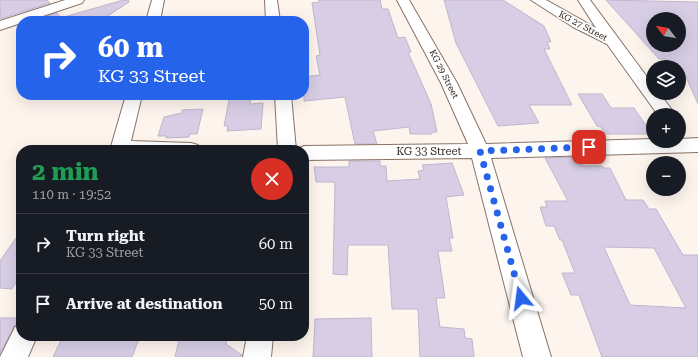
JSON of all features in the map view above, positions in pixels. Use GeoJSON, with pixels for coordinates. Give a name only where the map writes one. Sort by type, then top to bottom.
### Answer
{"type":"FeatureCollection","features":[{"type":"Feature","properties":{"kind":"street"},"geometry":{"type":"LineString","coordinates":[[30,16],[78,0]]}},
{"type":"Feature","properties":{"kind":"street"},"geometry":{"type":"LineString","coordinates":[[154,16],[158,0]]}},
{"type":"Feature","properties":{"kind":"street"},"geometry":{"type":"LineString","coordinates":[[271,0],[273,16]]}},
{"type":"Feature","properties":{"kind":"street","name":"KG 29 Street"},"geometry":{"type":"LineString","coordinates":[[403,0],[449,83],[480,151],[537,357]]}},
{"type":"Feature","properties":{"kind":"street","name":"KG 27 Street"},"geometry":{"type":"LineString","coordinates":[[537,0],[578,24],[612,41],[662,108]]}},
{"type":"Feature","properties":{"kind":"street"},"geometry":{"type":"LineString","coordinates":[[584,0],[612,41]]}},
{"type":"Feature","properties":{"kind":"street"},"geometry":{"type":"LineString","coordinates":[[0,26],[16,21]]}},
{"type":"Feature","properties":{"kind":"street"},"geometry":{"type":"LineString","coordinates":[[121,145],[133,100]]}},
{"type":"Feature","properties":{"kind":"street"},"geometry":{"type":"LineString","coordinates":[[282,100],[287,145]]}},
{"type":"Feature","properties":{"kind":"street","name":"KG 33 Street"},"geometry":{"type":"LineString","coordinates":[[309,152],[480,151],[691,145]]}},
{"type":"Feature","properties":{"kind":"street"},"geometry":{"type":"LineString","coordinates":[[14,357],[22,341]]}},
{"type":"Feature","properties":{"kind":"street"},"geometry":{"type":"LineString","coordinates":[[257,357],[259,341]]}},
{"type":"Feature","properties":{"kind":"building"},"geometry":{"type":"Polygon","coordinates":[[[0,0],[47,0],[50,3],[0,19],[0,0]]]}},
{"type":"Feature","properties":{"kind":"building"},"geometry":{"type":"Polygon","coordinates":[[[123,0],[128,0],[129,2],[108,16],[67,16],[123,0]]]}},
{"type":"Feature","properties":{"kind":"building"},"geometry":{"type":"Polygon","coordinates":[[[319,0],[380,0],[382,9],[388,9],[398,38],[405,37],[411,52],[408,52],[431,104],[437,132],[432,132],[432,134],[410,134],[409,127],[373,131],[377,144],[355,144],[345,97],[304,101],[309,100],[309,76],[320,75],[316,56],[320,55],[312,3],[319,2],[319,0]]]}},
{"type":"Feature","properties":{"kind":"building"},"geometry":{"type":"Polygon","coordinates":[[[444,0],[503,0],[544,26],[551,42],[547,42],[550,49],[544,49],[572,105],[529,105],[539,123],[498,126],[456,43],[444,0]]]}},
{"type":"Feature","properties":{"kind":"building"},"geometry":{"type":"Polygon","coordinates":[[[606,0],[698,2],[698,104],[686,77],[686,60],[659,59],[653,52],[686,52],[686,12],[646,12],[646,45],[606,0]]]}},
{"type":"Feature","properties":{"kind":"building"},"geometry":{"type":"Polygon","coordinates":[[[57,13],[60,16],[48,16],[57,13]]]}},
{"type":"Feature","properties":{"kind":"building"},"geometry":{"type":"Polygon","coordinates":[[[578,94],[602,94],[611,108],[634,108],[646,125],[646,134],[605,134],[601,127],[597,126],[578,94]]]}},
{"type":"Feature","properties":{"kind":"building"},"geometry":{"type":"Polygon","coordinates":[[[229,100],[250,100],[250,104],[263,103],[261,129],[227,131],[228,126],[224,126],[229,100]]]}},
{"type":"Feature","properties":{"kind":"building"},"geometry":{"type":"Polygon","coordinates":[[[203,109],[197,134],[190,134],[189,137],[166,138],[167,136],[158,136],[164,117],[182,113],[182,110],[203,109]]]}},
{"type":"Feature","properties":{"kind":"building"},"geometry":{"type":"Polygon","coordinates":[[[577,157],[583,166],[602,166],[603,168],[610,168],[626,200],[643,200],[649,209],[656,209],[683,255],[698,255],[698,357],[602,357],[579,295],[571,295],[562,273],[575,273],[562,240],[560,240],[554,226],[546,226],[540,207],[547,207],[545,201],[568,201],[545,158],[577,157]],[[604,247],[630,305],[686,308],[654,248],[604,247]]]}},
{"type":"Feature","properties":{"kind":"building"},"geometry":{"type":"Polygon","coordinates":[[[349,161],[380,161],[380,166],[386,166],[387,181],[420,179],[418,171],[424,170],[422,165],[452,163],[464,195],[446,197],[453,238],[449,238],[452,251],[438,251],[445,298],[436,298],[440,327],[464,329],[465,338],[472,339],[474,357],[420,357],[418,309],[392,309],[388,245],[348,245],[347,275],[333,274],[335,182],[316,182],[314,167],[349,167],[349,161]]]}},
{"type":"Feature","properties":{"kind":"building"},"geometry":{"type":"Polygon","coordinates":[[[16,238],[16,282],[12,289],[0,288],[0,261],[16,238]]]}},
{"type":"Feature","properties":{"kind":"building"},"geometry":{"type":"Polygon","coordinates":[[[0,318],[16,318],[16,324],[0,353],[0,318]]]}},
{"type":"Feature","properties":{"kind":"building"},"geometry":{"type":"Polygon","coordinates":[[[371,318],[372,357],[313,357],[315,319],[371,318]]]}},
{"type":"Feature","properties":{"kind":"building"},"geometry":{"type":"Polygon","coordinates":[[[61,341],[138,341],[132,357],[53,357],[61,341]]]}},
{"type":"Feature","properties":{"kind":"building"},"geometry":{"type":"Polygon","coordinates":[[[179,341],[226,341],[226,344],[242,355],[242,357],[175,357],[179,341]]]}},
{"type":"Feature","properties":{"kind":"route"},"geometry":{"type":"LineString","coordinates":[[521,298],[480,151],[589,147]]}}]}
